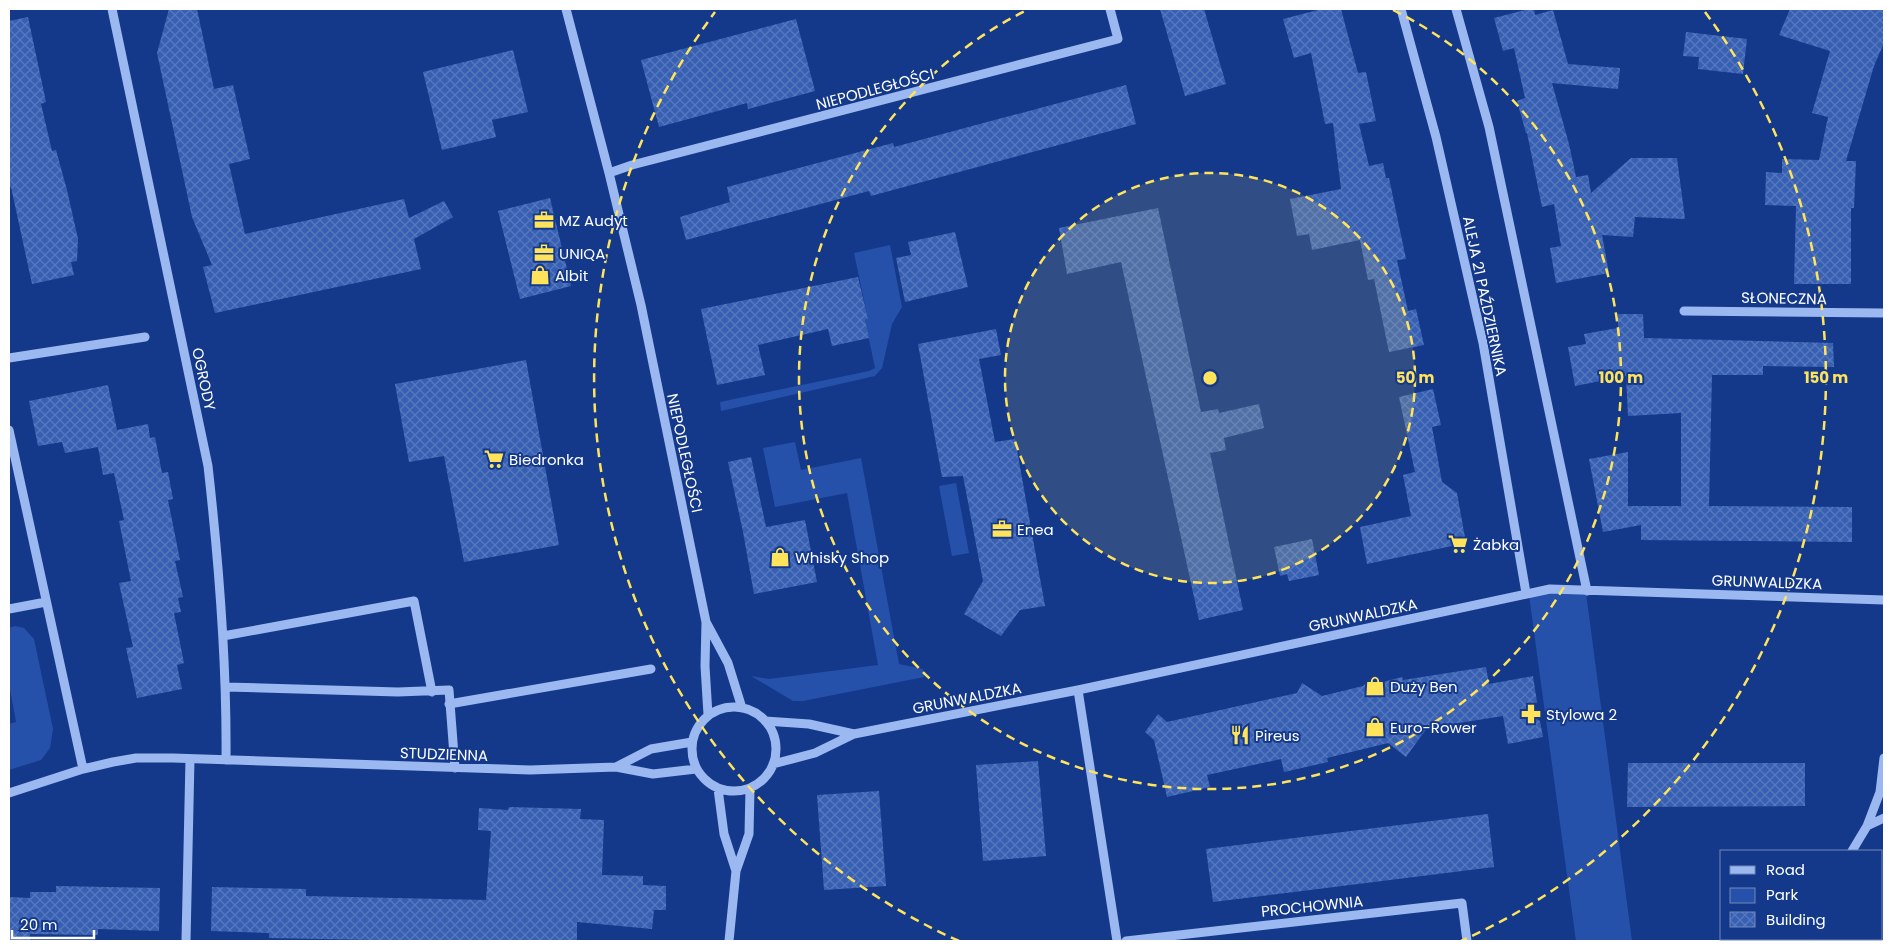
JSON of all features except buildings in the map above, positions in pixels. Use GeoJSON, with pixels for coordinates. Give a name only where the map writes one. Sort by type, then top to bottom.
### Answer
{"type":"FeatureCollection","features":[{"type":"Feature","properties":{"kind":"street","name":"OGRODY"},"geometry":{"type":"LineString","coordinates":[[112,9],[208,466],[216,538],[223,636],[226,687],[226,760]]}},
{"type":"Feature","properties":{"kind":"street","name":"NIEPODLEGŁOŚCI"},"geometry":{"type":"LineString","coordinates":[[566,9],[609,172],[645,325],[706,622],[705,666],[708,715]]}},
{"type":"Feature","properties":{"kind":"street","name":"NIEPODLEGŁOŚCI"},"geometry":{"type":"LineString","coordinates":[[609,172],[1118,39],[1110,9]]}},
{"type":"Feature","properties":{"kind":"street","name":"ALEJA 21 PAŹDZIERNIKA"},"geometry":{"type":"LineString","coordinates":[[1401,9],[1436,136],[1483,343],[1526,593]]}},
{"type":"Feature","properties":{"kind":"street"},"geometry":{"type":"LineString","coordinates":[[1456,9],[1489,127],[1587,591]]}},
{"type":"Feature","properties":{"kind":"street","name":"SŁONECZNA"},"geometry":{"type":"LineString","coordinates":[[1684,311],[1884,314]]}},
{"type":"Feature","properties":{"kind":"street"},"geometry":{"type":"LineString","coordinates":[[9,358],[145,337]]}},
{"type":"Feature","properties":{"kind":"street"},"geometry":{"type":"LineString","coordinates":[[9,430],[83,769]]}},
{"type":"Feature","properties":{"kind":"street","name":"GRUNWALDZKA"},"geometry":{"type":"LineString","coordinates":[[774,764],[815,754],[854,734],[1078,690],[1550,589],[1884,600]]}},
{"type":"Feature","properties":{"kind":"street"},"geometry":{"type":"LineString","coordinates":[[223,636],[414,601],[432,692]]}},
{"type":"Feature","properties":{"kind":"street"},"geometry":{"type":"LineString","coordinates":[[9,609],[46,602]]}},
{"type":"Feature","properties":{"kind":"street","name":"NIEPODLEGŁOŚCI"},"geometry":{"type":"LineString","coordinates":[[706,622],[728,663],[742,708]]}},
{"type":"Feature","properties":{"kind":"street"},"geometry":{"type":"LineString","coordinates":[[449,704],[652,669]]}},
{"type":"Feature","properties":{"kind":"street"},"geometry":{"type":"LineString","coordinates":[[226,687],[432,692],[449,690],[455,768]]}},
{"type":"Feature","properties":{"kind":"street"},"geometry":{"type":"LineString","coordinates":[[1078,690],[1117,941]]}},
{"type":"Feature","properties":{"kind":"street"},"geometry":{"type":"LineString","coordinates":[[730,707],[742,708],[752,711],[765,721],[772,730],[776,753],[774,764],[767,776],[750,789],[734,792],[718,789],[703,780],[696,769],[692,755],[692,742],[696,729],[708,715],[730,707]]}},
{"type":"Feature","properties":{"kind":"street","name":"GRUNWALDZKA"},"geometry":{"type":"LineString","coordinates":[[765,721],[809,724],[854,734]]}},
{"type":"Feature","properties":{"kind":"street","name":"STUDZIENNA"},"geometry":{"type":"LineString","coordinates":[[9,793],[83,769],[136,758],[530,770],[616,767],[650,749],[692,742]]}},
{"type":"Feature","properties":{"kind":"street"},"geometry":{"type":"LineString","coordinates":[[1853,850],[1867,826],[1880,792],[1884,758]]}},
{"type":"Feature","properties":{"kind":"street"},"geometry":{"type":"LineString","coordinates":[[186,941],[190,759]]}},
{"type":"Feature","properties":{"kind":"street"},"geometry":{"type":"LineString","coordinates":[[616,767],[653,774],[696,769]]}},
{"type":"Feature","properties":{"kind":"street"},"geometry":{"type":"LineString","coordinates":[[718,789],[724,834],[736,871]]}},
{"type":"Feature","properties":{"kind":"street"},"geometry":{"type":"LineString","coordinates":[[729,941],[736,871],[749,834],[750,789]]}},
{"type":"Feature","properties":{"kind":"street"},"geometry":{"type":"LineString","coordinates":[[1867,826],[1884,818]]}},
{"type":"Feature","properties":{"kind":"street","name":"PROCHOWNIA"},"geometry":{"type":"LineString","coordinates":[[1126,941],[1462,903],[1467,941]]}},
{"type":"Feature","properties":{"kind":"green space"},"geometry":{"type":"Polygon","coordinates":[[[890,245],[902,307],[892,324],[882,368],[875,376],[721,411],[720,402],[869,371],[875,368],[865,320],[868,319],[854,253],[890,245]]]}},
{"type":"Feature","properties":{"kind":"green space"},"geometry":{"type":"Polygon","coordinates":[[[795,442],[801,470],[861,458],[899,664],[923,669],[924,677],[803,701],[793,701],[751,676],[769,679],[878,665],[847,493],[775,507],[763,448],[795,442]]]}},
{"type":"Feature","properties":{"kind":"green space"},"geometry":{"type":"Polygon","coordinates":[[[956,483],[969,553],[952,556],[939,486],[956,483]]]}},
{"type":"Feature","properties":{"kind":"green space"},"geometry":{"type":"Polygon","coordinates":[[[1550,589],[1586,593],[1632,941],[1576,941],[1529,595],[1550,589]]]}},
{"type":"Feature","properties":{"kind":"green space"},"geometry":{"type":"Polygon","coordinates":[[[15,626],[24,628],[34,639],[53,729],[50,748],[41,760],[9,770],[9,724],[16,722],[9,684],[9,628],[15,626]]]}},
{"type":"Feature","properties":{"kind":"place","name":"MZ Audyt"},"geometry":{"type":"Point","coordinates":[544,220]}},
{"type":"Feature","properties":{"kind":"place","name":"UNIQA"},"geometry":{"type":"Point","coordinates":[544,253]}},
{"type":"Feature","properties":{"kind":"place","name":"Albit"},"geometry":{"type":"Point","coordinates":[540,275]}},
{"type":"Feature","properties":{"kind":"place","name":"Biedronka"},"geometry":{"type":"Point","coordinates":[494,459]}},
{"type":"Feature","properties":{"kind":"place","name":"Enea"},"geometry":{"type":"Point","coordinates":[1002,529]}},
{"type":"Feature","properties":{"kind":"place","name":"Żabka"},"geometry":{"type":"Point","coordinates":[1458,544]}},
{"type":"Feature","properties":{"kind":"place","name":"Whisky Shop"},"geometry":{"type":"Point","coordinates":[780,557]}},
{"type":"Feature","properties":{"kind":"place","name":"Duży Ben"},"geometry":{"type":"Point","coordinates":[1375,686]}},
{"type":"Feature","properties":{"kind":"place","name":"Stylowa 2"},"geometry":{"type":"Point","coordinates":[1531,714]}},
{"type":"Feature","properties":{"kind":"place","name":"Euro-Rower"},"geometry":{"type":"Point","coordinates":[1375,727]}},
{"type":"Feature","properties":{"kind":"place","name":"Pireus"},"geometry":{"type":"Point","coordinates":[1240,735]}}]}
